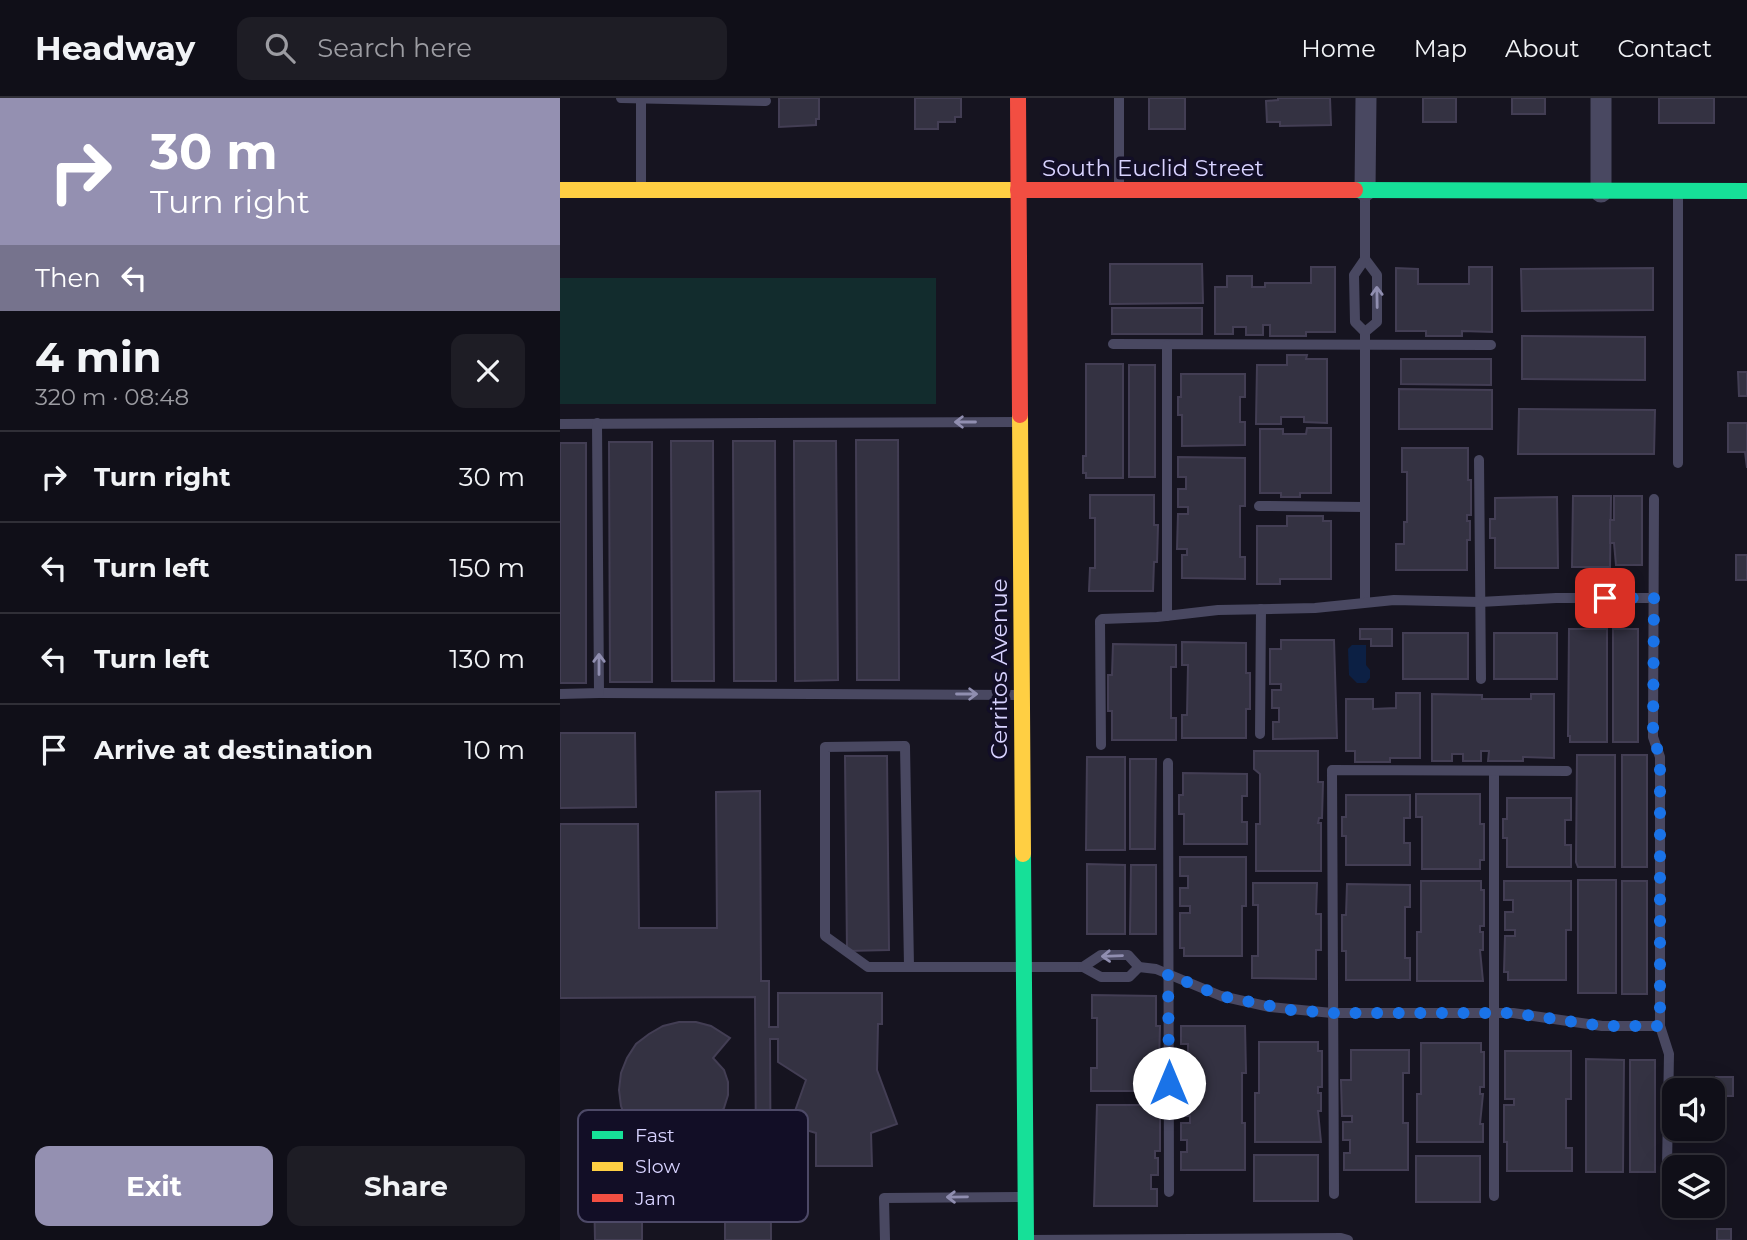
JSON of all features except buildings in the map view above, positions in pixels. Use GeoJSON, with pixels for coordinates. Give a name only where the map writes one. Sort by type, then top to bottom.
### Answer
{"type":"FeatureCollection","features":[{"type":"Feature","properties":{"kind":"main road","name":"Cerritos Avenue"},"geometry":{"type":"LineString","coordinates":[[1018,98],[1026,1240]]}},
{"type":"Feature","properties":{"kind":"main road","name":"South Euclid Street"},"geometry":{"type":"LineString","coordinates":[[560,190],[843,188],[1018,191],[1747,191]]}},
{"type":"Feature","properties":{"kind":"street"},"geometry":{"type":"LineString","coordinates":[[1365,191],[1366,98]]}},
{"type":"Feature","properties":{"kind":"street"},"geometry":{"type":"LineString","coordinates":[[1601,98],[1601,192]]}},
{"type":"Feature","properties":{"kind":"lane"},"geometry":{"type":"LineString","coordinates":[[621,98],[766,101]]}},
{"type":"Feature","properties":{"kind":"lane"},"geometry":{"type":"LineString","coordinates":[[1119,98],[1119,190]]}},
{"type":"Feature","properties":{"kind":"lane"},"geometry":{"type":"LineString","coordinates":[[641,100],[641,190]]}},
{"type":"Feature","properties":{"kind":"lane"},"geometry":{"type":"LineString","coordinates":[[1365,191],[1365,259],[1354,275],[1355,322],[1365,332],[1365,602]]}},
{"type":"Feature","properties":{"kind":"lane"},"geometry":{"type":"LineString","coordinates":[[1678,191],[1678,463]]}},
{"type":"Feature","properties":{"kind":"lane"},"geometry":{"type":"LineString","coordinates":[[1365,259],[1377,275],[1377,322],[1365,332]]}},
{"type":"Feature","properties":{"kind":"lane"},"geometry":{"type":"LineString","coordinates":[[1113,344],[1491,345]]}},
{"type":"Feature","properties":{"kind":"lane"},"geometry":{"type":"LineString","coordinates":[[1167,345],[1167,616]]}},
{"type":"Feature","properties":{"kind":"lane"},"geometry":{"type":"LineString","coordinates":[[560,424],[1020,422]]}},
{"type":"Feature","properties":{"kind":"lane"},"geometry":{"type":"LineString","coordinates":[[597,423],[599,693]]}},
{"type":"Feature","properties":{"kind":"lane"},"geometry":{"type":"LineString","coordinates":[[1479,460],[1481,679]]}},
{"type":"Feature","properties":{"kind":"lane"},"geometry":{"type":"LineString","coordinates":[[1654,499],[1653,737],[1660,757],[1660,1026],[1669,1054],[1667,1155]]}},
{"type":"Feature","properties":{"kind":"lane"},"geometry":{"type":"LineString","coordinates":[[1259,506],[1365,507]]}},
{"type":"Feature","properties":{"kind":"lane"},"geometry":{"type":"LineString","coordinates":[[1101,745],[1102,619],[1167,616],[1201,611],[1315,608],[1411,599],[1480,602],[1556,598],[1654,598]]}},
{"type":"Feature","properties":{"kind":"lane"},"geometry":{"type":"LineString","coordinates":[[1260,734],[1261,609]]}},
{"type":"Feature","properties":{"kind":"lane"},"geometry":{"type":"LineString","coordinates":[[560,694],[1022,695]]}},
{"type":"Feature","properties":{"kind":"lane"},"geometry":{"type":"LineString","coordinates":[[909,966],[905,746],[825,747],[825,936],[868,967],[1083,967],[1101,978],[1129,977],[1139,967],[1147,967],[1200,989],[1245,1002],[1291,1010],[1332,1013],[1494,1012],[1602,1026],[1660,1026]]}},
{"type":"Feature","properties":{"kind":"lane"},"geometry":{"type":"LineString","coordinates":[[1168,763],[1169,1192]]}},
{"type":"Feature","properties":{"kind":"lane"},"geometry":{"type":"LineString","coordinates":[[1334,1194],[1332,770],[1567,771]]}},
{"type":"Feature","properties":{"kind":"lane"},"geometry":{"type":"LineString","coordinates":[[1494,772],[1494,1196]]}},
{"type":"Feature","properties":{"kind":"lane"},"geometry":{"type":"LineString","coordinates":[[1083,967],[1101,955],[1128,955],[1139,967]]}},
{"type":"Feature","properties":{"kind":"lane"},"geometry":{"type":"LineString","coordinates":[[885,1240],[884,1198],[1026,1196]]}},
{"type":"Feature","properties":{"kind":"lane"},"geometry":{"type":"LineString","coordinates":[[1026,1240],[1348,1240]]}},
{"type":"Feature","properties":{"kind":"green space"},"geometry":{"type":"Polygon","coordinates":[[[560,278],[936,278],[936,404],[560,404],[560,278]]]}},
{"type":"Feature","properties":{"kind":"water"},"geometry":{"type":"Polygon","coordinates":[[[1352,645],[1366,645],[1366,665],[1370,670],[1370,678],[1366,683],[1357,683],[1349,675],[1348,649],[1352,645]]]}},
{"type":"Feature","properties":{"kind":"traffic: fast"},"geometry":{"type":"LineString","coordinates":[[1355,190],[1747,191]]}},
{"type":"Feature","properties":{"kind":"traffic: fast"},"geometry":{"type":"LineString","coordinates":[[1023,854],[1026,1240]]}},
{"type":"Feature","properties":{"kind":"traffic: slow"},"geometry":{"type":"LineString","coordinates":[[560,190],[1018,190]]}},
{"type":"Feature","properties":{"kind":"traffic: slow"},"geometry":{"type":"LineString","coordinates":[[1020,415],[1023,854]]}},
{"type":"Feature","properties":{"kind":"traffic: jam"},"geometry":{"type":"LineString","coordinates":[[1018,98],[1020,415]]}},
{"type":"Feature","properties":{"kind":"traffic: jam"},"geometry":{"type":"LineString","coordinates":[[1018,190],[1355,190]]}},
{"type":"Feature","properties":{"kind":"route"},"geometry":{"type":"LineString","coordinates":[[1169,1083],[1168,974],[1221,996],[1291,1010],[1332,1013],[1494,1012],[1602,1026],[1660,1026],[1660,757],[1653,737],[1654,598],[1605,598]]}}]}
